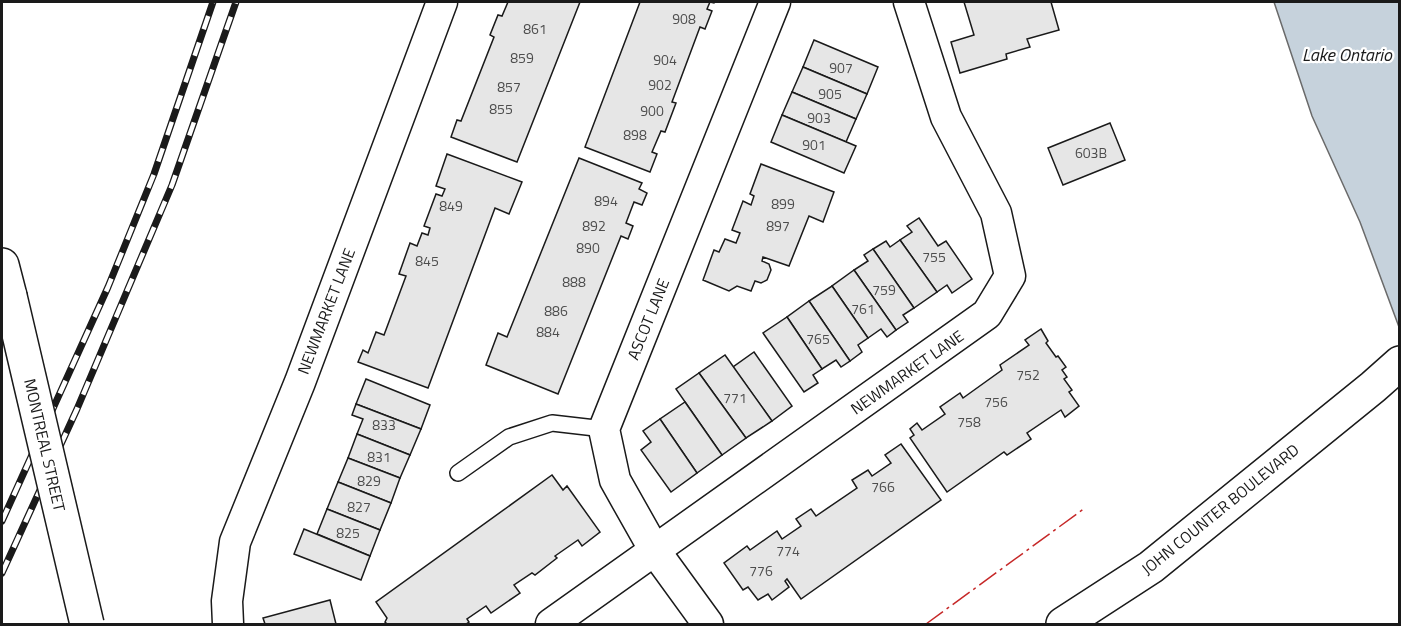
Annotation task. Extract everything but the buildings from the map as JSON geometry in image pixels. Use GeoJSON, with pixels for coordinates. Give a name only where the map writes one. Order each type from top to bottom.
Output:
{"type":"FeatureCollection","features":[{"type":"Feature","properties":{"kind":"main road","name":"MONTREAL STREET"},"geometry":{"type":"LineString","coordinates":[[6,281],[87,624]]}},
{"type":"Feature","properties":{"kind":"main road","name":"JOHN COUNTER BOULEVARD"},"geometry":{"type":"LineString","coordinates":[[1063,624],[1151,567],[1400,363]]}},
{"type":"Feature","properties":{"kind":"street","name":"NEWMARKET LANE"},"geometry":{"type":"LineString","coordinates":[[228,624],[226,601],[236,542],[300,382],[442,2]]}},
{"type":"Feature","properties":{"kind":"street","name":"ASCOT LANE"},"geometry":{"type":"LineString","coordinates":[[604,429],[775,2]]}},
{"type":"Feature","properties":{"kind":"street","name":"NEWMARKET LANE"},"geometry":{"type":"LineString","coordinates":[[551,624],[987,314],[1010,276],[996,213],[946,117],[909,2]]}},
{"type":"Feature","properties":{"kind":"street"},"geometry":{"type":"LineString","coordinates":[[604,429],[615,480],[655,551],[708,624]]}},
{"type":"Feature","properties":{"kind":"lane"},"geometry":{"type":"LineString","coordinates":[[458,473],[509,437],[552,423],[604,429]]}},
{"type":"Feature","properties":{"kind":"water","name":"Lake Ontario"},"geometry":{"type":"Polygon","coordinates":[[[1274,2],[1399,2],[1399,327],[1360,222],[1312,116],[1274,2]]]}},
{"type":"Feature","properties":{"kind":"railway"},"geometry":{"type":"LineString","coordinates":[[2,521],[108,287],[154,174],[213,2]]}},
{"type":"Feature","properties":{"kind":"railway"},"geometry":{"type":"LineString","coordinates":[[2,573],[77,409],[172,185],[236,2]]}},
{"type":"Feature","properties":{"kind":"power"},"geometry":{"type":"LineString","coordinates":[[926,624],[1085,508]]}}]}
